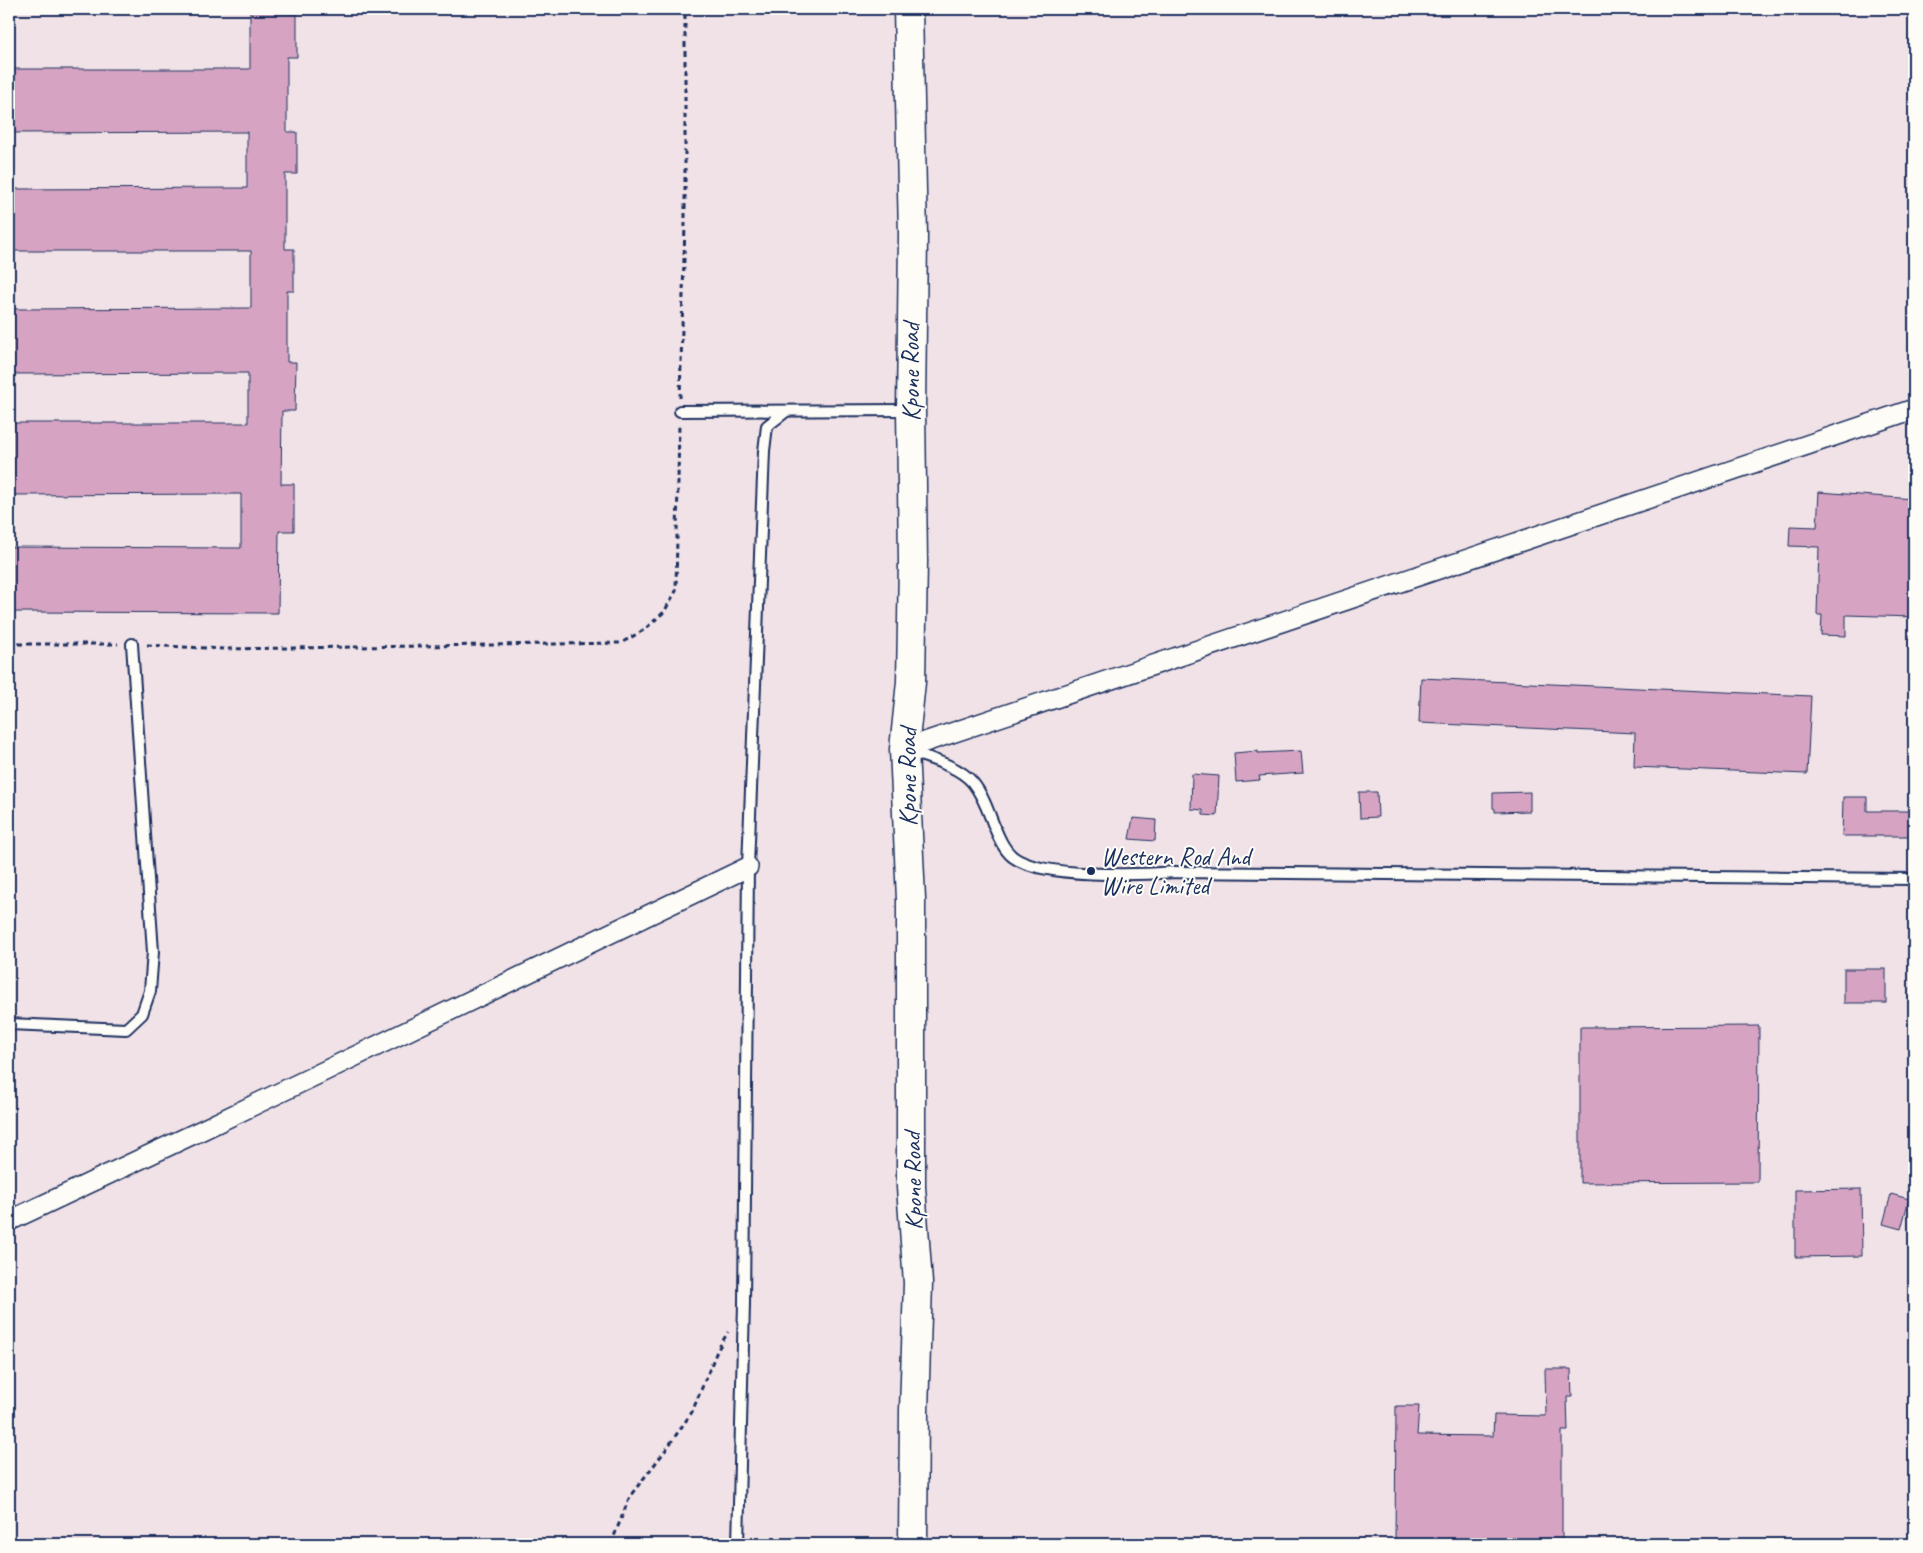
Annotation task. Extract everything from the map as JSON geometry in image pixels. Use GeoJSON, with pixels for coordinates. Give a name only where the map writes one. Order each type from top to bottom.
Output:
{"type":"FeatureCollection","features":[{"type":"Feature","properties":{"kind":"main road","name":"Kpone Road"},"geometry":{"type":"LineString","coordinates":[[908,9],[912,236],[910,410],[913,616],[911,682],[904,749],[911,899],[911,1188],[918,1283],[914,1411],[913,1544]]}},
{"type":"Feature","properties":{"kind":"street"},"geometry":{"type":"LineString","coordinates":[[904,749],[1914,409]]}},
{"type":"Feature","properties":{"kind":"street"},"geometry":{"type":"LineString","coordinates":[[9,1221],[748,868]]}},
{"type":"Feature","properties":{"kind":"lane"},"geometry":{"type":"LineString","coordinates":[[680,411],[910,410]]}},
{"type":"Feature","properties":{"kind":"lane"},"geometry":{"type":"LineString","coordinates":[[738,1544],[744,1304],[748,868],[764,451],[767,426],[785,412]]}},
{"type":"Feature","properties":{"kind":"lane"},"geometry":{"type":"LineString","coordinates":[[9,1024],[126,1029],[142,1014],[150,991],[153,952],[132,644]]}},
{"type":"Feature","properties":{"kind":"lane"},"geometry":{"type":"LineString","coordinates":[[904,749],[937,761],[972,781],[981,795],[1005,848],[1013,857],[1024,863],[1044,869],[1136,875],[1175,872],[1914,879]]}},
{"type":"Feature","properties":{"kind":"path"},"geometry":{"type":"LineString","coordinates":[[9,644],[132,644],[223,649],[621,643],[644,630],[664,612],[676,592],[685,224],[685,9]]}},
{"type":"Feature","properties":{"kind":"path"},"geometry":{"type":"LineString","coordinates":[[611,1544],[630,1496],[665,1452],[692,1412],[717,1351],[744,1304]]}},
{"type":"Feature","properties":{"kind":"shaded area"},"geometry":{"type":"Polygon","coordinates":[[[9,9],[1914,9],[1914,1544],[9,1544],[9,9]]]}},
{"type":"Feature","properties":{"kind":"building"},"geometry":{"type":"Polygon","coordinates":[[[250,9],[287,9],[287,13],[297,13],[297,57],[287,57],[287,132],[297,132],[297,174],[285,174],[285,249],[294,249],[294,291],[287,291],[287,362],[296,362],[295,411],[282,411],[281,484],[294,484],[294,531],[279,531],[278,613],[9,612],[9,547],[241,548],[241,494],[9,495],[9,423],[248,423],[248,373],[9,374],[9,309],[251,308],[251,251],[9,251],[9,189],[247,188],[247,132],[9,133],[9,69],[250,69],[250,9]]]}},
{"type":"Feature","properties":{"kind":"building"},"geometry":{"type":"Polygon","coordinates":[[[1819,492],[1914,499],[1914,617],[1846,615],[1846,636],[1821,635],[1822,615],[1817,615],[1819,547],[1789,546],[1790,526],[1817,527],[1819,492]]]}},
{"type":"Feature","properties":{"kind":"building"},"geometry":{"type":"Polygon","coordinates":[[[1421,678],[1811,696],[1807,774],[1634,767],[1635,733],[1419,723],[1421,678]]]}},
{"type":"Feature","properties":{"kind":"building"},"geometry":{"type":"Polygon","coordinates":[[[1258,751],[1258,753],[1301,751],[1303,773],[1259,776],[1260,780],[1236,782],[1234,753],[1258,751]]]}},
{"type":"Feature","properties":{"kind":"building"},"geometry":{"type":"Polygon","coordinates":[[[1192,774],[1219,776],[1217,816],[1203,815],[1203,810],[1191,809],[1192,774]]]}},
{"type":"Feature","properties":{"kind":"building"},"geometry":{"type":"Polygon","coordinates":[[[1359,792],[1377,792],[1378,817],[1360,818],[1359,792]]]}},
{"type":"Feature","properties":{"kind":"building"},"geometry":{"type":"Polygon","coordinates":[[[1530,792],[1530,811],[1495,812],[1493,808],[1493,793],[1530,792]]]}},
{"type":"Feature","properties":{"kind":"building"},"geometry":{"type":"Polygon","coordinates":[[[1843,797],[1867,797],[1867,811],[1912,811],[1912,836],[1842,836],[1843,797]]]}},
{"type":"Feature","properties":{"kind":"building"},"geometry":{"type":"Polygon","coordinates":[[[1133,818],[1156,820],[1155,841],[1129,839],[1133,818]]]}},
{"type":"Feature","properties":{"kind":"building"},"geometry":{"type":"Polygon","coordinates":[[[1844,969],[1886,969],[1886,1003],[1844,1003],[1844,969]]]}},
{"type":"Feature","properties":{"kind":"building"},"geometry":{"type":"Polygon","coordinates":[[[1759,1026],[1758,1182],[1580,1183],[1580,1027],[1759,1026]]]}},
{"type":"Feature","properties":{"kind":"building"},"geometry":{"type":"Polygon","coordinates":[[[1861,1189],[1862,1256],[1795,1257],[1795,1190],[1861,1189]]]}},
{"type":"Feature","properties":{"kind":"building"},"geometry":{"type":"Polygon","coordinates":[[[1891,1194],[1909,1199],[1901,1229],[1883,1224],[1891,1194]]]}},
{"type":"Feature","properties":{"kind":"building"},"geometry":{"type":"Polygon","coordinates":[[[1545,1369],[1571,1369],[1572,1397],[1567,1397],[1568,1431],[1562,1431],[1562,1544],[1395,1544],[1396,1406],[1419,1406],[1417,1435],[1493,1436],[1494,1415],[1546,1416],[1545,1369]]]}},
{"type":"Feature","properties":{"kind":"place","name":"Western Rod And Wire Limited"},"geometry":{"type":"Point","coordinates":[1091,871]}}]}
